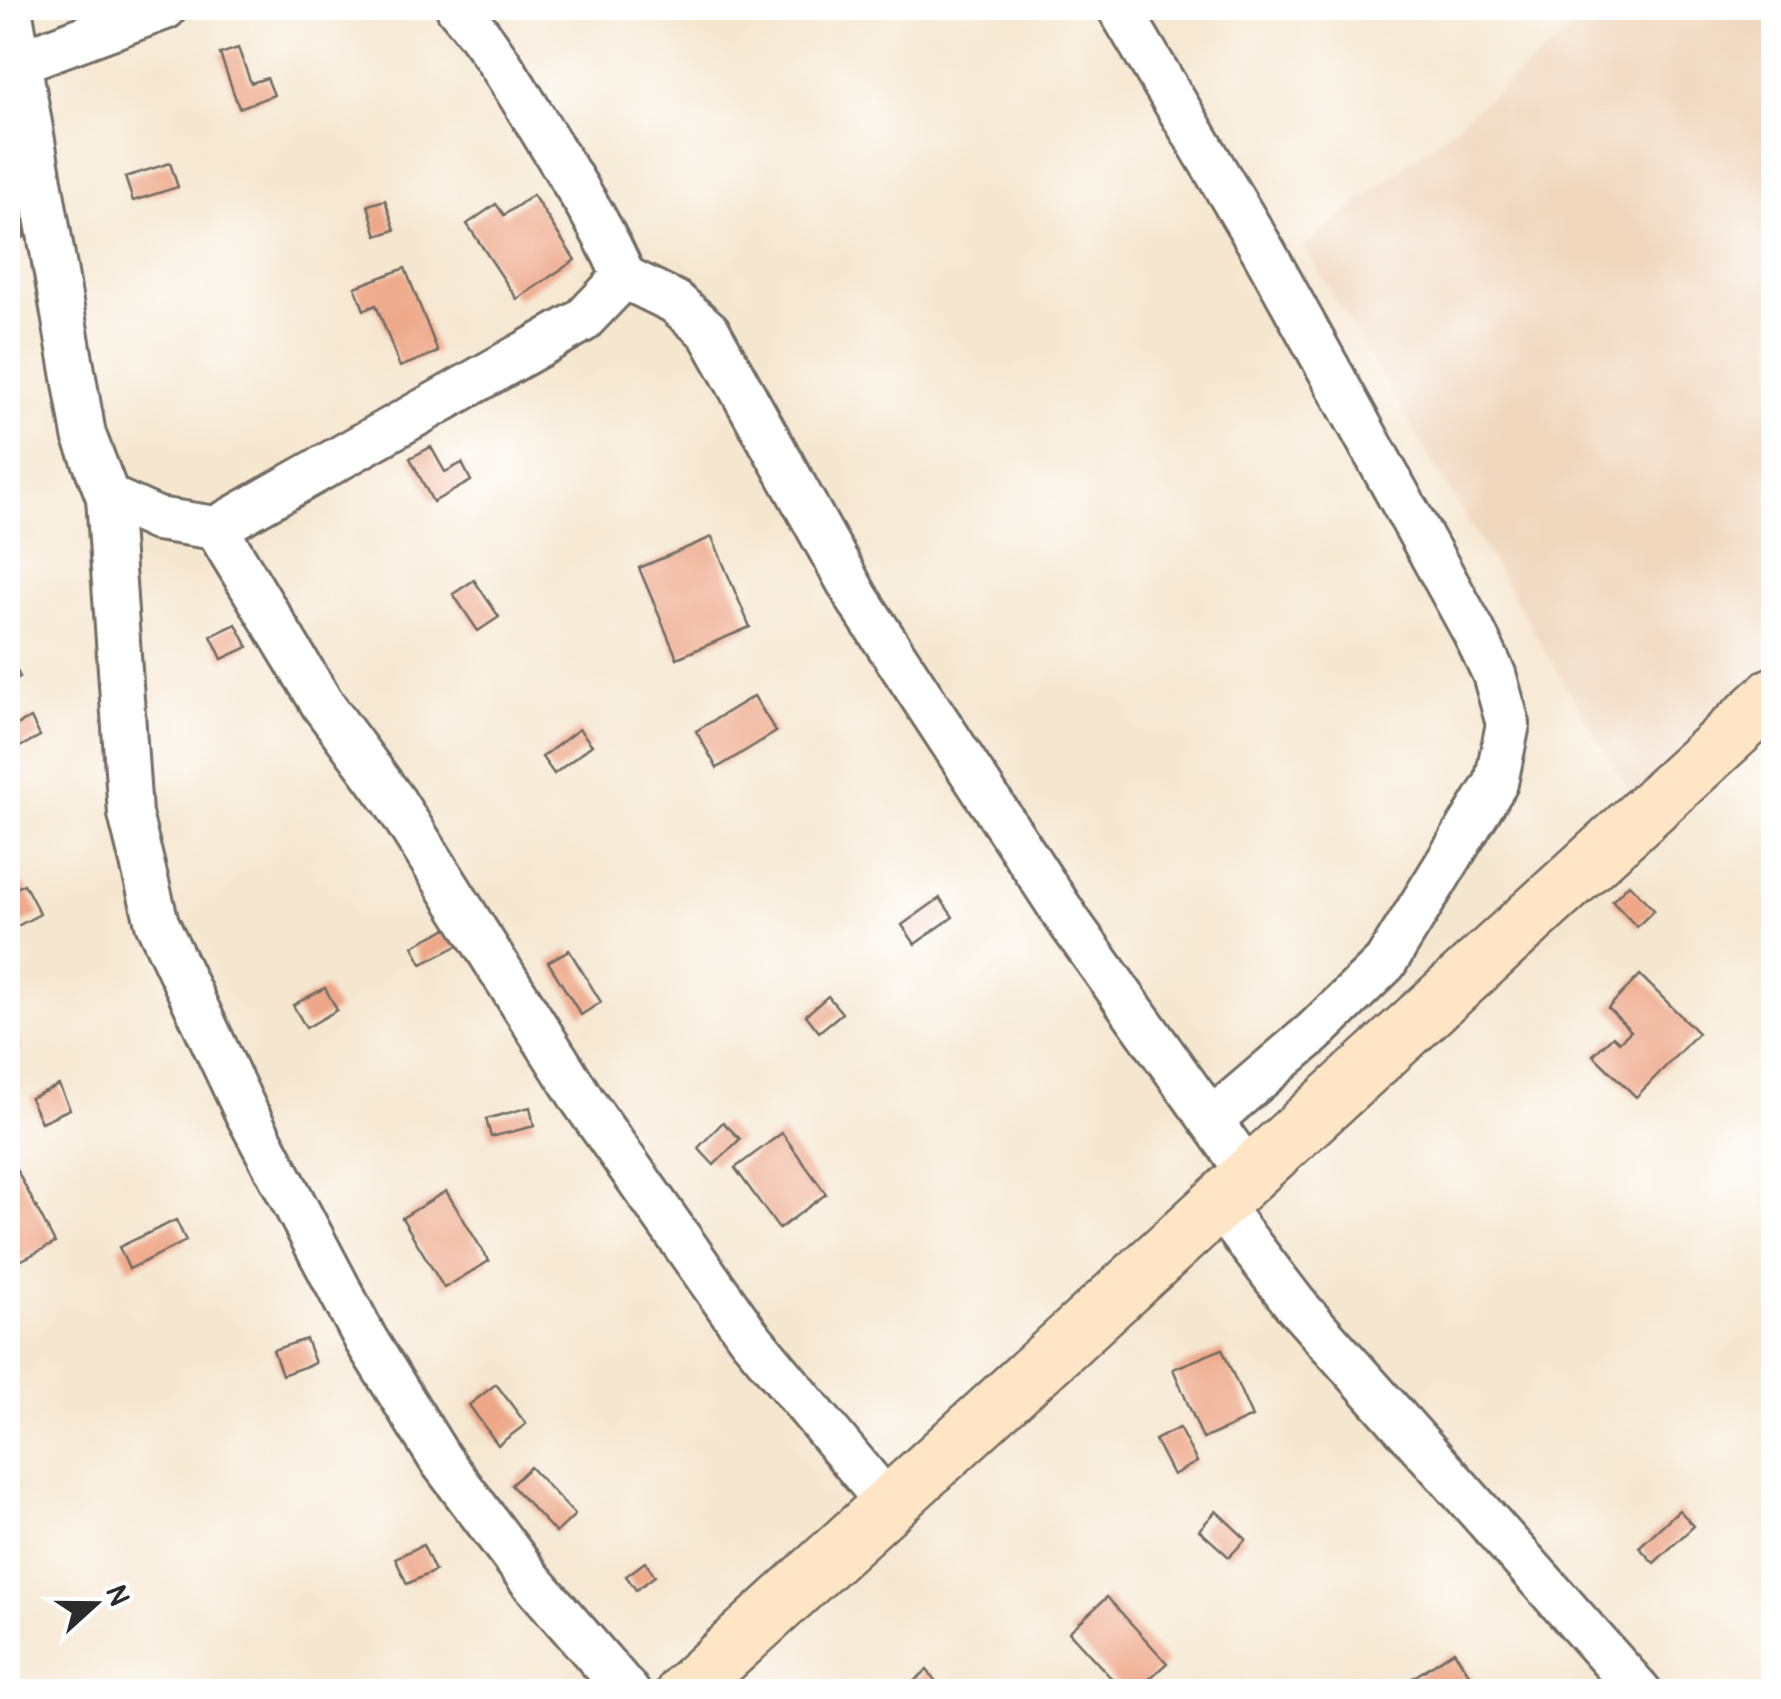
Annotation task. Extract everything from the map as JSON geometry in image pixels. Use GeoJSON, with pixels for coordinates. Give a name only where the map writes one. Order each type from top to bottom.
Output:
{"type":"FeatureCollection","features":[{"type":"Feature","properties":{"kind":"street"},"geometry":{"type":"LineString","coordinates":[[10,8],[84,435],[108,497],[130,814],[158,923],[246,1110],[366,1340],[440,1459],[530,1579],[628,1692]]}},
{"type":"Feature","properties":{"kind":"street"},"geometry":{"type":"LineString","coordinates":[[21,61],[165,8]]}},
{"type":"Feature","properties":{"kind":"street"},"geometry":{"type":"LineString","coordinates":[[458,8],[484,38],[576,186],[610,242],[624,278],[675,302],[709,332],[857,598],[1070,923],[1211,1120],[1234,1189],[1294,1304],[1640,1692]]}},
{"type":"Feature","properties":{"kind":"street"},"geometry":{"type":"LineString","coordinates":[[1119,8],[1264,252],[1474,632],[1494,674],[1508,724],[1496,783],[1385,963],[1314,1032],[1211,1120]]}},
{"type":"Feature","properties":{"kind":"street"},"geometry":{"type":"LineString","coordinates":[[108,497],[158,519],[216,528],[582,321],[624,278]]}},
{"type":"Feature","properties":{"kind":"street"},"geometry":{"type":"LineString","coordinates":[[216,528],[323,705],[394,801],[583,1101],[748,1335],[889,1506]]}},
{"type":"Feature","properties":{"kind":"street"},"geometry":{"type":"LineString","coordinates":[[684,1692],[1774,695]]}},
{"type":"Feature","properties":{"kind":"shaded area"},"geometry":{"type":"Polygon","coordinates":[[[1601,8],[1773,8],[1773,724],[1653,831],[1304,247],[1601,8]]]}},
{"type":"Feature","properties":{"kind":"building"},"geometry":{"type":"Polygon","coordinates":[[[238,48],[251,83],[267,78],[274,95],[239,108],[220,54],[238,48]]]}},
{"type":"Feature","properties":{"kind":"building"},"geometry":{"type":"Polygon","coordinates":[[[170,163],[178,187],[133,201],[125,177],[170,163]]]}},
{"type":"Feature","properties":{"kind":"building"},"geometry":{"type":"Polygon","coordinates":[[[8,185],[25,237],[8,242],[8,185]]]}},
{"type":"Feature","properties":{"kind":"building"},"geometry":{"type":"Polygon","coordinates":[[[533,195],[575,260],[517,299],[467,224],[496,204],[504,215],[533,195]]]}},
{"type":"Feature","properties":{"kind":"building"},"geometry":{"type":"Polygon","coordinates":[[[385,200],[395,230],[377,236],[368,205],[385,200]]]}},
{"type":"Feature","properties":{"kind":"building"},"geometry":{"type":"Polygon","coordinates":[[[405,268],[438,352],[400,367],[376,305],[364,310],[355,287],[405,268]]]}},
{"type":"Feature","properties":{"kind":"building"},"geometry":{"type":"Polygon","coordinates":[[[431,447],[445,472],[462,463],[471,481],[433,502],[410,458],[431,447]]]}},
{"type":"Feature","properties":{"kind":"building"},"geometry":{"type":"Polygon","coordinates":[[[712,537],[750,627],[677,658],[639,568],[712,537]]]}},
{"type":"Feature","properties":{"kind":"building"},"geometry":{"type":"Polygon","coordinates":[[[474,580],[499,617],[478,631],[453,594],[474,580]]]}},
{"type":"Feature","properties":{"kind":"building"},"geometry":{"type":"Polygon","coordinates":[[[236,624],[248,647],[222,659],[211,636],[236,624]]]}},
{"type":"Feature","properties":{"kind":"building"},"geometry":{"type":"Polygon","coordinates":[[[12,660],[20,677],[8,683],[8,662],[12,660]]]}},
{"type":"Feature","properties":{"kind":"building"},"geometry":{"type":"Polygon","coordinates":[[[754,696],[776,732],[717,768],[696,731],[754,696]]]}},
{"type":"Feature","properties":{"kind":"building"},"geometry":{"type":"Polygon","coordinates":[[[31,718],[40,736],[16,749],[8,729],[31,718]]]}},
{"type":"Feature","properties":{"kind":"building"},"geometry":{"type":"Polygon","coordinates":[[[579,729],[592,745],[554,774],[542,757],[579,729]]]}},
{"type":"Feature","properties":{"kind":"building"},"geometry":{"type":"Polygon","coordinates":[[[24,884],[40,914],[8,931],[8,893],[24,884]]]}},
{"type":"Feature","properties":{"kind":"building"},"geometry":{"type":"Polygon","coordinates":[[[1629,884],[1654,910],[1637,927],[1612,901],[1629,884]]]}},
{"type":"Feature","properties":{"kind":"building"},"geometry":{"type":"Polygon","coordinates":[[[940,898],[953,917],[915,944],[902,925],[940,898]]]}},
{"type":"Feature","properties":{"kind":"building"},"geometry":{"type":"Polygon","coordinates":[[[450,927],[459,945],[422,964],[413,946],[450,927]]]}},
{"type":"Feature","properties":{"kind":"building"},"geometry":{"type":"Polygon","coordinates":[[[569,950],[601,1002],[581,1015],[548,962],[569,950]]]}},
{"type":"Feature","properties":{"kind":"building"},"geometry":{"type":"Polygon","coordinates":[[[1640,975],[1698,1033],[1636,1097],[1593,1055],[1613,1036],[1619,1042],[1631,1031],[1608,1008],[1640,975]]]}},
{"type":"Feature","properties":{"kind":"building"},"geometry":{"type":"Polygon","coordinates":[[[325,988],[337,1010],[306,1028],[293,1005],[325,988]]]}},
{"type":"Feature","properties":{"kind":"building"},"geometry":{"type":"Polygon","coordinates":[[[828,996],[842,1013],[819,1032],[806,1015],[828,996]]]}},
{"type":"Feature","properties":{"kind":"building"},"geometry":{"type":"Polygon","coordinates":[[[8,1019],[21,1050],[8,1056],[8,1019]]]}},
{"type":"Feature","properties":{"kind":"building"},"geometry":{"type":"Polygon","coordinates":[[[59,1085],[70,1109],[41,1122],[30,1098],[59,1085]]]}},
{"type":"Feature","properties":{"kind":"building"},"geometry":{"type":"Polygon","coordinates":[[[530,1107],[534,1126],[491,1137],[486,1119],[530,1107]]]}},
{"type":"Feature","properties":{"kind":"building"},"geometry":{"type":"Polygon","coordinates":[[[723,1122],[740,1139],[714,1165],[698,1148],[723,1122]]]}},
{"type":"Feature","properties":{"kind":"building"},"geometry":{"type":"Polygon","coordinates":[[[782,1133],[826,1194],[779,1229],[735,1168],[782,1133]]]}},
{"type":"Feature","properties":{"kind":"building"},"geometry":{"type":"Polygon","coordinates":[[[14,1165],[55,1243],[8,1267],[8,1168],[14,1165]]]}},
{"type":"Feature","properties":{"kind":"building"},"geometry":{"type":"Polygon","coordinates":[[[446,1191],[489,1261],[444,1288],[402,1218],[446,1191]]]}},
{"type":"Feature","properties":{"kind":"building"},"geometry":{"type":"Polygon","coordinates":[[[176,1220],[186,1241],[129,1269],[119,1247],[176,1220]]]}},
{"type":"Feature","properties":{"kind":"building"},"geometry":{"type":"Polygon","coordinates":[[[306,1339],[315,1363],[282,1375],[273,1350],[306,1339]]]}},
{"type":"Feature","properties":{"kind":"building"},"geometry":{"type":"Polygon","coordinates":[[[1222,1349],[1252,1417],[1203,1439],[1173,1369],[1222,1349]]]}},
{"type":"Feature","properties":{"kind":"building"},"geometry":{"type":"Polygon","coordinates":[[[496,1384],[526,1424],[498,1445],[469,1405],[496,1384]]]}},
{"type":"Feature","properties":{"kind":"building"},"geometry":{"type":"Polygon","coordinates":[[[1179,1428],[1197,1462],[1173,1475],[1155,1440],[1179,1428]]]}},
{"type":"Feature","properties":{"kind":"building"},"geometry":{"type":"Polygon","coordinates":[[[530,1467],[575,1515],[556,1533],[511,1485],[530,1467]]]}},
{"type":"Feature","properties":{"kind":"building"},"geometry":{"type":"Polygon","coordinates":[[[1679,1510],[1694,1526],[1654,1563],[1639,1547],[1679,1510]]]}},
{"type":"Feature","properties":{"kind":"building"},"geometry":{"type":"Polygon","coordinates":[[[1216,1511],[1246,1539],[1229,1557],[1199,1530],[1216,1511]]]}},
{"type":"Feature","properties":{"kind":"building"},"geometry":{"type":"Polygon","coordinates":[[[423,1545],[435,1571],[407,1584],[395,1558],[423,1545]]]}},
{"type":"Feature","properties":{"kind":"building"},"geometry":{"type":"Polygon","coordinates":[[[645,1562],[655,1576],[636,1590],[626,1576],[645,1562]]]}},
{"type":"Feature","properties":{"kind":"building"},"geometry":{"type":"Polygon","coordinates":[[[1107,1597],[1167,1663],[1135,1692],[1124,1692],[1069,1632],[1107,1597]]]}},
{"type":"Feature","properties":{"kind":"building"},"geometry":{"type":"Polygon","coordinates":[[[1454,1651],[1473,1680],[1456,1692],[1406,1692],[1402,1685],[1454,1651]]]}},
{"type":"Feature","properties":{"kind":"building"},"geometry":{"type":"Polygon","coordinates":[[[927,1670],[944,1692],[910,1692],[907,1687],[927,1670]]]}}]}
